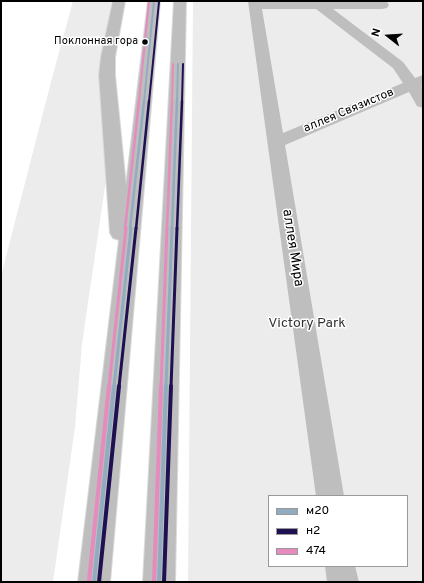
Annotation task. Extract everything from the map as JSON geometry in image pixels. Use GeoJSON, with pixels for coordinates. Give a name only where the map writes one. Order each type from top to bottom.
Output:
{"type":"FeatureCollection","features":[{"type":"Feature","properties":{"kind":"main road"},"geometry":{"type":"LineString","coordinates":[[118,1],[108,57],[107,75],[112,153],[125,282]]}},
{"type":"Feature","properties":{"kind":"main road"},"geometry":{"type":"LineString","coordinates":[[94,582],[154,1]]}},
{"type":"Feature","properties":{"kind":"main road"},"geometry":{"type":"LineString","coordinates":[[159,582],[180,1]]}},
{"type":"Feature","properties":{"kind":"main road"},"geometry":{"type":"LineString","coordinates":[[254,3],[382,5]]}},
{"type":"Feature","properties":{"kind":"main road","name":"аллея Мира"},"geometry":{"type":"LineString","coordinates":[[254,3],[330,495]]}},
{"type":"Feature","properties":{"kind":"main road"},"geometry":{"type":"LineString","coordinates":[[316,3],[418,82],[423,103]]}},
{"type":"Feature","properties":{"kind":"main road","name":"аллея Связистов"},"geometry":{"type":"LineString","coordinates":[[276,142],[418,82]]}},
{"type":"Feature","properties":{"kind":"main road"},"geometry":{"type":"LineString","coordinates":[[340,567],[343,582]]}},
{"type":"Feature","properties":{"kind":"green space"},"geometry":{"type":"Polygon","coordinates":[[[73,1],[112,1],[100,70],[107,173],[82,344],[75,427],[53,582],[1,582],[1,276],[73,1]]]}},
{"type":"Feature","properties":{"kind":"green space","name":"Victory Park"},"geometry":{"type":"Polygon","coordinates":[[[193,1],[423,1],[423,582],[188,582],[193,1]]]}},
{"type":"Feature","properties":{"kind":"transit line","name":"474"},"geometry":{"type":"LineString","coordinates":[[89,581],[149,1]]}},
{"type":"Feature","properties":{"kind":"transit line","name":"м20"},"geometry":{"type":"LineString","coordinates":[[94,582],[154,1]]}},
{"type":"Feature","properties":{"kind":"transit line","name":"н2"},"geometry":{"type":"LineString","coordinates":[[99,582],[159,2]]}},
{"type":"Feature","properties":{"kind":"transit line","name":"474"},"geometry":{"type":"LineString","coordinates":[[154,582],[173,64]]}},
{"type":"Feature","properties":{"kind":"transit line","name":"м20"},"geometry":{"type":"LineString","coordinates":[[159,582],[178,64]]}},
{"type":"Feature","properties":{"kind":"transit line","name":"н2"},"geometry":{"type":"LineString","coordinates":[[164,582],[183,64]]}},
{"type":"Feature","properties":{"kind":"place","name":"Поклонная гора"},"geometry":{"type":"Point","coordinates":[145,42]}}]}
